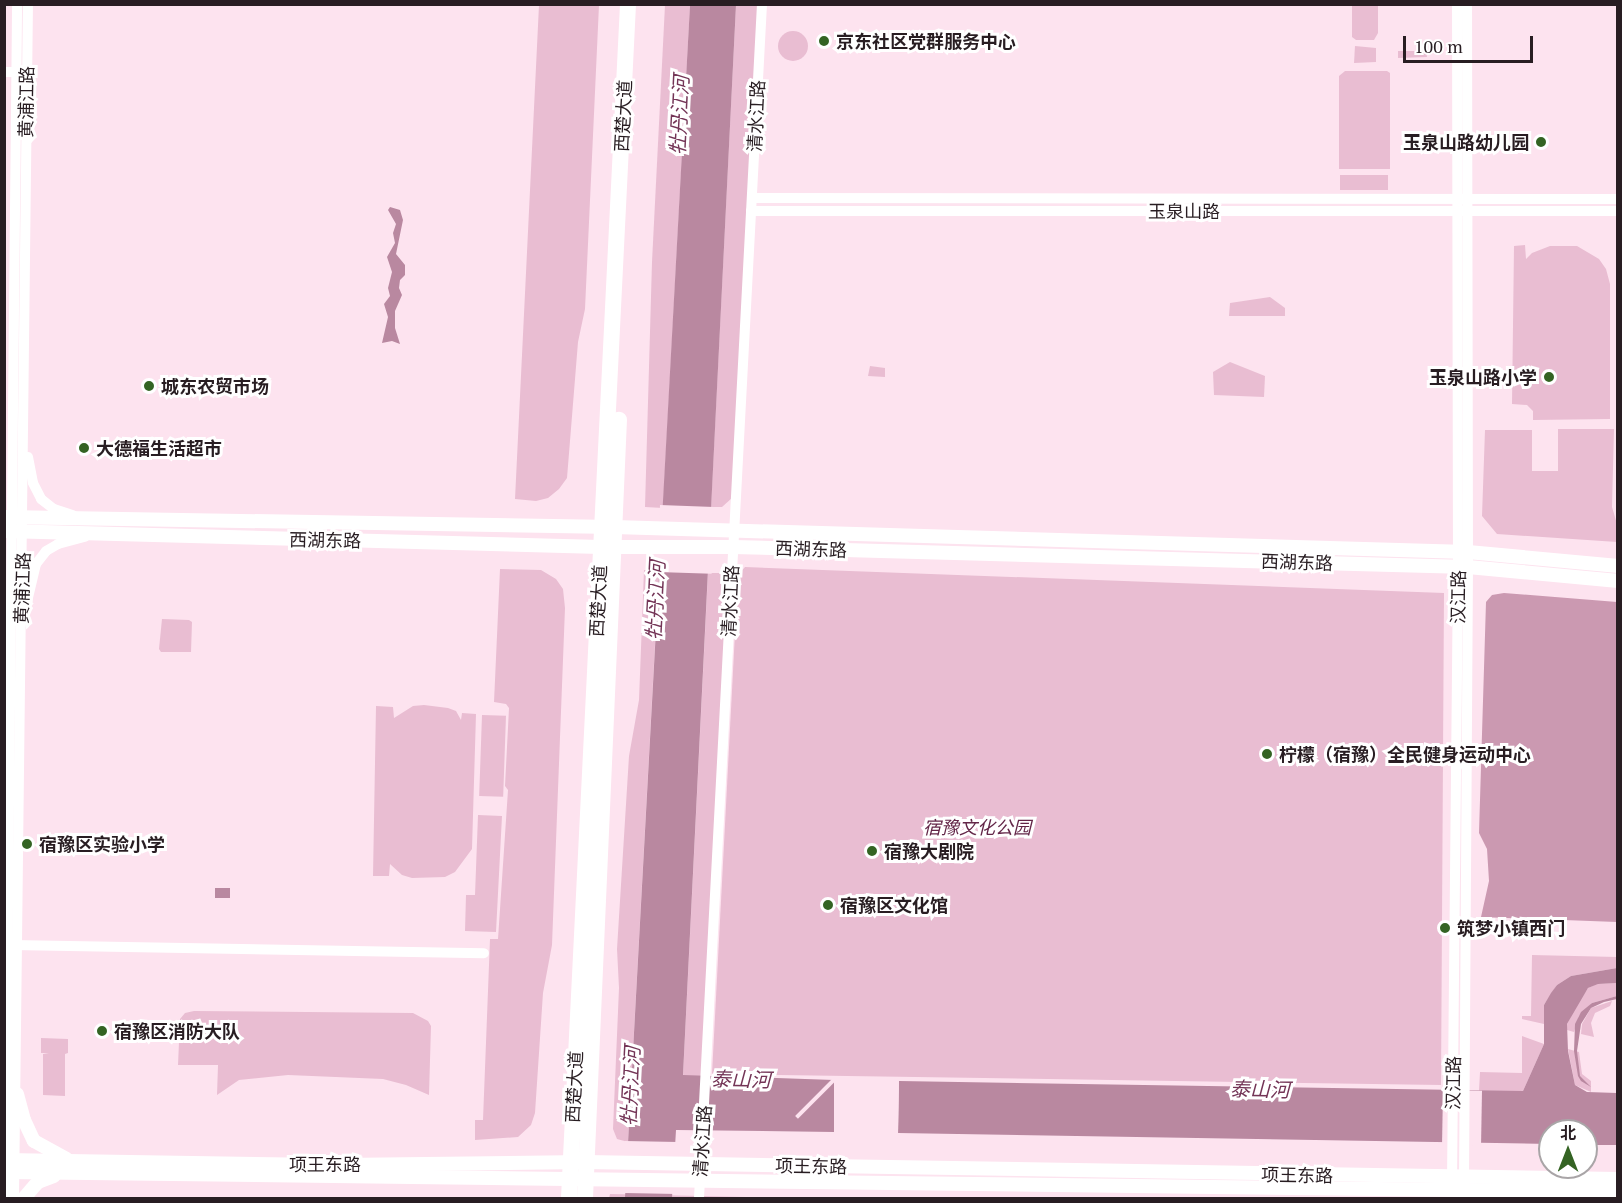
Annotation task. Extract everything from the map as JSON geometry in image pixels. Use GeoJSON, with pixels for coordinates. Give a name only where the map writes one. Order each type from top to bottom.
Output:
{"type":"FeatureCollection","features":[{"type":"Feature","properties":{"kind":"highway","name":"西楚大道"},"geometry":{"type":"LineString","coordinates":[[608,527],[628,4]]}},
{"type":"Feature","properties":{"kind":"highway","name":"西楚大道"},"geometry":{"type":"LineString","coordinates":[[585,1198],[578,1171],[606,547],[640,4]]}},
{"type":"Feature","properties":{"kind":"highway","name":"西楚大道"},"geometry":{"type":"LineString","coordinates":[[568,1198],[578,1171]]}},
{"type":"Feature","properties":{"kind":"main road","name":"西湖东路"},"geometry":{"type":"LineString","coordinates":[[13,517],[608,527],[1463,552],[1617,566]]}},
{"type":"Feature","properties":{"kind":"main road","name":"西湖东路"},"geometry":{"type":"LineString","coordinates":[[13,532],[606,547],[727,547],[1463,567],[1617,581]]}},
{"type":"Feature","properties":{"kind":"main road"},"geometry":{"type":"LineString","coordinates":[[4,1120],[12,1094]]}},
{"type":"Feature","properties":{"kind":"main road"},"geometry":{"type":"LineString","coordinates":[[12,1094],[34,1141],[70,1167],[38,1182],[24,1198]]}},
{"type":"Feature","properties":{"kind":"main road","name":"项王东路"},"geometry":{"type":"LineString","coordinates":[[578,1171],[608,1162],[1458,1184],[1617,1192]]}},
{"type":"Feature","properties":{"kind":"main road","name":"项王东路"},"geometry":{"type":"LineString","coordinates":[[8,1166],[341,1165],[578,1171],[606,1180],[682,1181],[1458,1184],[1617,1179]]}},
{"type":"Feature","properties":{"kind":"street","name":"黄浦江路"},"geometry":{"type":"LineString","coordinates":[[5,1198],[12,1094],[16,637],[13,517],[18,434],[17,4]]}},
{"type":"Feature","properties":{"kind":"street","name":"黄浦江路"},"geometry":{"type":"LineString","coordinates":[[16,72],[28,4]]}},
{"type":"Feature","properties":{"kind":"street","name":"清水江路"},"geometry":{"type":"LineString","coordinates":[[699,1198],[727,547],[752,198],[762,4]]}},
{"type":"Feature","properties":{"kind":"street","name":"汉江路"},"geometry":{"type":"LineString","coordinates":[[1457,4],[1462,199],[1465,1083],[1464,1150],[1458,1184]]}},
{"type":"Feature","properties":{"kind":"street","name":"汉江路"},"geometry":{"type":"LineString","coordinates":[[1462,199],[1467,4]]}},
{"type":"Feature","properties":{"kind":"street","name":"玉泉山路"},"geometry":{"type":"LineString","coordinates":[[752,198],[1617,199]]}},
{"type":"Feature","properties":{"kind":"street","name":"玉泉山路"},"geometry":{"type":"LineString","coordinates":[[751,211],[1617,211]]}},
{"type":"Feature","properties":{"kind":"street"},"geometry":{"type":"LineString","coordinates":[[4,476],[18,434]]}},
{"type":"Feature","properties":{"kind":"street"},"geometry":{"type":"LineString","coordinates":[[18,434],[33,483],[41,499],[54,509],[70,515],[118,519]]}},
{"type":"Feature","properties":{"kind":"street"},"geometry":{"type":"LineString","coordinates":[[16,637],[36,564],[46,551],[58,544],[82,537],[119,535]]}},
{"type":"Feature","properties":{"kind":"street","name":"汉江路"},"geometry":{"type":"LineString","coordinates":[[1458,1184],[1452,1149],[1463,567]]}},
{"type":"Feature","properties":{"kind":"street"},"geometry":{"type":"LineString","coordinates":[[4,568],[16,637]]}},
{"type":"Feature","properties":{"kind":"street"},"geometry":{"type":"LineString","coordinates":[[12,945],[484,953]]}},
{"type":"Feature","properties":{"kind":"street"},"geometry":{"type":"LineString","coordinates":[[8,1166],[14,1198]]}},
{"type":"Feature","properties":{"kind":"green space"},"geometry":{"type":"Polygon","coordinates":[[[539,5],[599,5],[585,309],[578,342],[567,478],[548,498],[536,501],[515,499],[539,5]]]}},
{"type":"Feature","properties":{"kind":"green space"},"geometry":{"type":"Polygon","coordinates":[[[665,5],[690,5],[663,508],[645,507],[652,262],[665,5]]]}},
{"type":"Feature","properties":{"kind":"green space"},"geometry":{"type":"Polygon","coordinates":[[[736,5],[760,5],[732,498],[722,507],[711,507],[736,5]]]}},
{"type":"Feature","properties":{"kind":"green space"},"geometry":{"type":"Polygon","coordinates":[[[1352,5],[1378,5],[1378,33],[1374,40],[1356,40],[1352,37],[1352,5]]]}},
{"type":"Feature","properties":{"kind":"green space"},"geometry":{"type":"Polygon","coordinates":[[[793,31],[799,32],[807,40],[807,52],[799,60],[793,61],[787,60],[779,52],[778,46],[779,40],[787,32],[793,31]]]}},
{"type":"Feature","properties":{"kind":"green space"},"geometry":{"type":"Polygon","coordinates":[[[1355,46],[1376,48],[1376,62],[1354,63],[1355,46]]]}},
{"type":"Feature","properties":{"kind":"green space"},"geometry":{"type":"Polygon","coordinates":[[[1398,51],[1426,51],[1427,57],[1398,58],[1398,51]]]}},
{"type":"Feature","properties":{"kind":"green space"},"geometry":{"type":"Polygon","coordinates":[[[1345,71],[1387,71],[1390,73],[1390,169],[1339,169],[1339,76],[1345,71]]]}},
{"type":"Feature","properties":{"kind":"green space"},"geometry":{"type":"Polygon","coordinates":[[[1340,175],[1388,175],[1388,190],[1340,190],[1340,175]]]}},
{"type":"Feature","properties":{"kind":"green space"},"geometry":{"type":"Polygon","coordinates":[[[1525,245],[1526,259],[1532,253],[1550,246],[1577,246],[1599,259],[1606,269],[1610,284],[1610,419],[1533,420],[1533,411],[1527,405],[1512,404],[1514,246],[1525,245]]]}},
{"type":"Feature","properties":{"kind":"green space"},"geometry":{"type":"Polygon","coordinates":[[[1270,297],[1285,308],[1285,316],[1229,316],[1230,303],[1270,297]]]}},
{"type":"Feature","properties":{"kind":"green space"},"geometry":{"type":"Polygon","coordinates":[[[1230,362],[1265,376],[1264,397],[1214,395],[1213,372],[1230,362]]]}},
{"type":"Feature","properties":{"kind":"green space"},"geometry":{"type":"Polygon","coordinates":[[[870,366],[885,368],[885,377],[868,376],[870,366]]]}},
{"type":"Feature","properties":{"kind":"green space"},"geometry":{"type":"Polygon","coordinates":[[[1558,429],[1614,429],[1612,507],[1617,524],[1617,542],[1497,534],[1482,516],[1485,430],[1532,430],[1532,471],[1558,471],[1558,429]]]}},
{"type":"Feature","properties":{"kind":"green space","name":"宿豫文化公园"},"geometry":{"type":"Polygon","coordinates":[[[745,567],[1444,593],[1441,1085],[712,1074],[738,575],[745,567]]]}},
{"type":"Feature","properties":{"kind":"green space"},"geometry":{"type":"Polygon","coordinates":[[[500,569],[541,570],[556,579],[563,589],[565,608],[552,945],[543,993],[535,1113],[531,1125],[518,1137],[475,1140],[475,1120],[483,1120],[490,939],[498,939],[508,790],[505,786],[509,708],[506,704],[494,702],[500,569]]]}},
{"type":"Feature","properties":{"kind":"green space"},"geometry":{"type":"Polygon","coordinates":[[[644,570],[659,571],[628,1142],[617,1139],[613,1129],[619,988],[617,949],[629,756],[639,700],[644,570]]]}},
{"type":"Feature","properties":{"kind":"green space"},"geometry":{"type":"Polygon","coordinates":[[[708,573],[719,573],[729,583],[702,1076],[683,1076],[708,573]]]}},
{"type":"Feature","properties":{"kind":"green space"},"geometry":{"type":"Polygon","coordinates":[[[162,619],[192,622],[191,652],[161,652],[159,649],[162,619]]]}},
{"type":"Feature","properties":{"kind":"green space"},"geometry":{"type":"Polygon","coordinates":[[[424,705],[456,711],[461,720],[462,713],[476,714],[472,849],[455,872],[445,877],[412,878],[402,875],[390,864],[389,876],[373,876],[376,706],[393,707],[394,718],[413,706],[424,705]]]}},
{"type":"Feature","properties":{"kind":"green space"},"geometry":{"type":"Polygon","coordinates":[[[482,715],[506,716],[503,797],[479,796],[482,715]]]}},
{"type":"Feature","properties":{"kind":"green space"},"geometry":{"type":"Polygon","coordinates":[[[478,815],[502,816],[496,932],[465,931],[466,895],[475,895],[478,815]]]}},
{"type":"Feature","properties":{"kind":"green space"},"geometry":{"type":"Polygon","coordinates":[[[1532,955],[1617,957],[1617,968],[1571,976],[1557,985],[1544,1005],[1544,1024],[1522,1019],[1522,1016],[1531,1016],[1532,955]]]}},
{"type":"Feature","properties":{"kind":"green space"},"geometry":{"type":"Polygon","coordinates":[[[1617,983],[1617,996],[1592,1003],[1579,1016],[1574,1032],[1567,1030],[1567,1024],[1577,1004],[1588,988],[1597,984],[1617,983]]]}},
{"type":"Feature","properties":{"kind":"green space"},"geometry":{"type":"Polygon","coordinates":[[[1612,1001],[1610,1006],[1595,1013],[1591,1023],[1594,1037],[1581,1034],[1582,1024],[1591,1008],[1612,1001]]]}},
{"type":"Feature","properties":{"kind":"green space"},"geometry":{"type":"Polygon","coordinates":[[[194,1011],[413,1013],[428,1021],[431,1026],[429,1095],[406,1085],[383,1079],[288,1075],[239,1080],[217,1095],[218,1065],[178,1065],[180,1019],[185,1013],[194,1011]]]}},
{"type":"Feature","properties":{"kind":"green space"},"geometry":{"type":"Polygon","coordinates":[[[1522,1036],[1544,1044],[1523,1091],[1479,1091],[1480,1072],[1522,1073],[1522,1036]]]}},
{"type":"Feature","properties":{"kind":"green space"},"geometry":{"type":"Polygon","coordinates":[[[41,1038],[68,1039],[68,1053],[65,1054],[65,1096],[43,1095],[43,1054],[49,1053],[41,1053],[41,1038]]]}},
{"type":"Feature","properties":{"kind":"green space"},"geometry":{"type":"Polygon","coordinates":[[[1568,1049],[1579,1052],[1582,1074],[1591,1081],[1591,1092],[1575,1085],[1568,1049]]]}},
{"type":"Feature","properties":{"kind":"green space"},"geometry":{"type":"Polygon","coordinates":[[[610,1194],[746,1197],[609,1198],[610,1194]]]}},
{"type":"Feature","properties":{"kind":"shaded area"},"geometry":{"type":"Polygon","coordinates":[[[1504,593],[1617,602],[1617,922],[1481,917],[1489,881],[1487,849],[1479,833],[1486,602],[1492,595],[1504,593]]]}},
{"type":"Feature","properties":{"kind":"water","name":"泰山河"},"geometry":{"type":"Polygon","coordinates":[[[690,5],[736,5],[683,1075],[834,1080],[834,1132],[676,1130],[672,1198],[625,1198],[690,5]]]}},
{"type":"Feature","properties":{"kind":"water"},"geometry":{"type":"Polygon","coordinates":[[[390,207],[400,210],[403,220],[396,254],[405,265],[405,275],[400,280],[399,288],[402,295],[395,311],[395,328],[400,344],[392,341],[382,343],[388,317],[384,304],[390,296],[388,288],[392,272],[387,257],[395,243],[393,233],[396,224],[388,210],[390,207]]]}},
{"type":"Feature","properties":{"kind":"water"},"geometry":{"type":"Polygon","coordinates":[[[215,888],[230,888],[230,898],[215,898],[215,888]]]}},
{"type":"Feature","properties":{"kind":"water","name":"泰山河"},"geometry":{"type":"Polygon","coordinates":[[[1617,968],[1617,983],[1598,984],[1588,988],[1567,1024],[1568,1051],[1575,1085],[1587,1092],[1617,1093],[1617,1145],[1598,1145],[1598,1119],[1538,1119],[1538,1144],[898,1133],[899,1081],[1523,1091],[1544,1044],[1544,1005],[1557,985],[1571,976],[1617,968]]]}},
{"type":"Feature","properties":{"kind":"water"},"geometry":{"type":"Polygon","coordinates":[[[1617,996],[1617,999],[1591,1008],[1581,1024],[1577,1051],[1580,1076],[1591,1087],[1581,1081],[1578,1076],[1574,1051],[1575,1024],[1581,1012],[1592,1003],[1617,996]]]}},
{"type":"Feature","properties":{"kind":"pier"},"geometry":{"type":"Polygon","coordinates":[[[660,505],[714,507],[712,574],[658,572],[660,505]]]}},
{"type":"Feature","properties":{"kind":"pier"},"geometry":{"type":"Polygon","coordinates":[[[834,1077],[837,1080],[798,1119],[795,1116],[834,1077]]]}},
{"type":"Feature","properties":{"kind":"pier"},"geometry":{"type":"Polygon","coordinates":[[[895,1078],[899,1078],[898,1133],[894,1133],[895,1078]]]}},
{"type":"Feature","properties":{"kind":"pier"},"geometry":{"type":"Polygon","coordinates":[[[1443,1090],[1482,1091],[1481,1146],[1442,1145],[1443,1090]]]}},
{"type":"Feature","properties":{"kind":"pier"},"geometry":{"type":"Polygon","coordinates":[[[625,1141],[678,1142],[677,1194],[624,1193],[625,1141]]]}},
{"type":"Feature","properties":{"kind":"place","name":"京东社区党群服务中心"},"geometry":{"type":"Point","coordinates":[824,41]}},
{"type":"Feature","properties":{"kind":"place","name":"玉泉山路幼儿园"},"geometry":{"type":"Point","coordinates":[1541,142]}},
{"type":"Feature","properties":{"kind":"place","name":"玉泉山路小学"},"geometry":{"type":"Point","coordinates":[1549,377]}},
{"type":"Feature","properties":{"kind":"place","name":"城东农贸市场"},"geometry":{"type":"Point","coordinates":[149,386]}},
{"type":"Feature","properties":{"kind":"place","name":"大德福生活超市"},"geometry":{"type":"Point","coordinates":[84,448]}},
{"type":"Feature","properties":{"kind":"place","name":"柠檬（宿豫）全民健身运动中心"},"geometry":{"type":"Point","coordinates":[1267,754]}},
{"type":"Feature","properties":{"kind":"place","name":"宿豫区实验小学"},"geometry":{"type":"Point","coordinates":[27,844]}},
{"type":"Feature","properties":{"kind":"place","name":"宿豫大剧院"},"geometry":{"type":"Point","coordinates":[872,851]}},
{"type":"Feature","properties":{"kind":"place","name":"宿豫区文化馆"},"geometry":{"type":"Point","coordinates":[828,905]}},
{"type":"Feature","properties":{"kind":"place","name":"筑梦小镇西门"},"geometry":{"type":"Point","coordinates":[1445,928]}},
{"type":"Feature","properties":{"kind":"place","name":"宿豫区消防大队"},"geometry":{"type":"Point","coordinates":[102,1031]}},
{"type":"Feature","properties":{"kind":"water label","name":"牡丹江河"},"geometry":{"type":"Point","coordinates":[679,115]}},
{"type":"Feature","properties":{"kind":"water label","name":"牡丹江河"},"geometry":{"type":"Point","coordinates":[655,600]}},
{"type":"Feature","properties":{"kind":"water label","name":"牡丹江河"},"geometry":{"type":"Point","coordinates":[630,1086]}}]}
